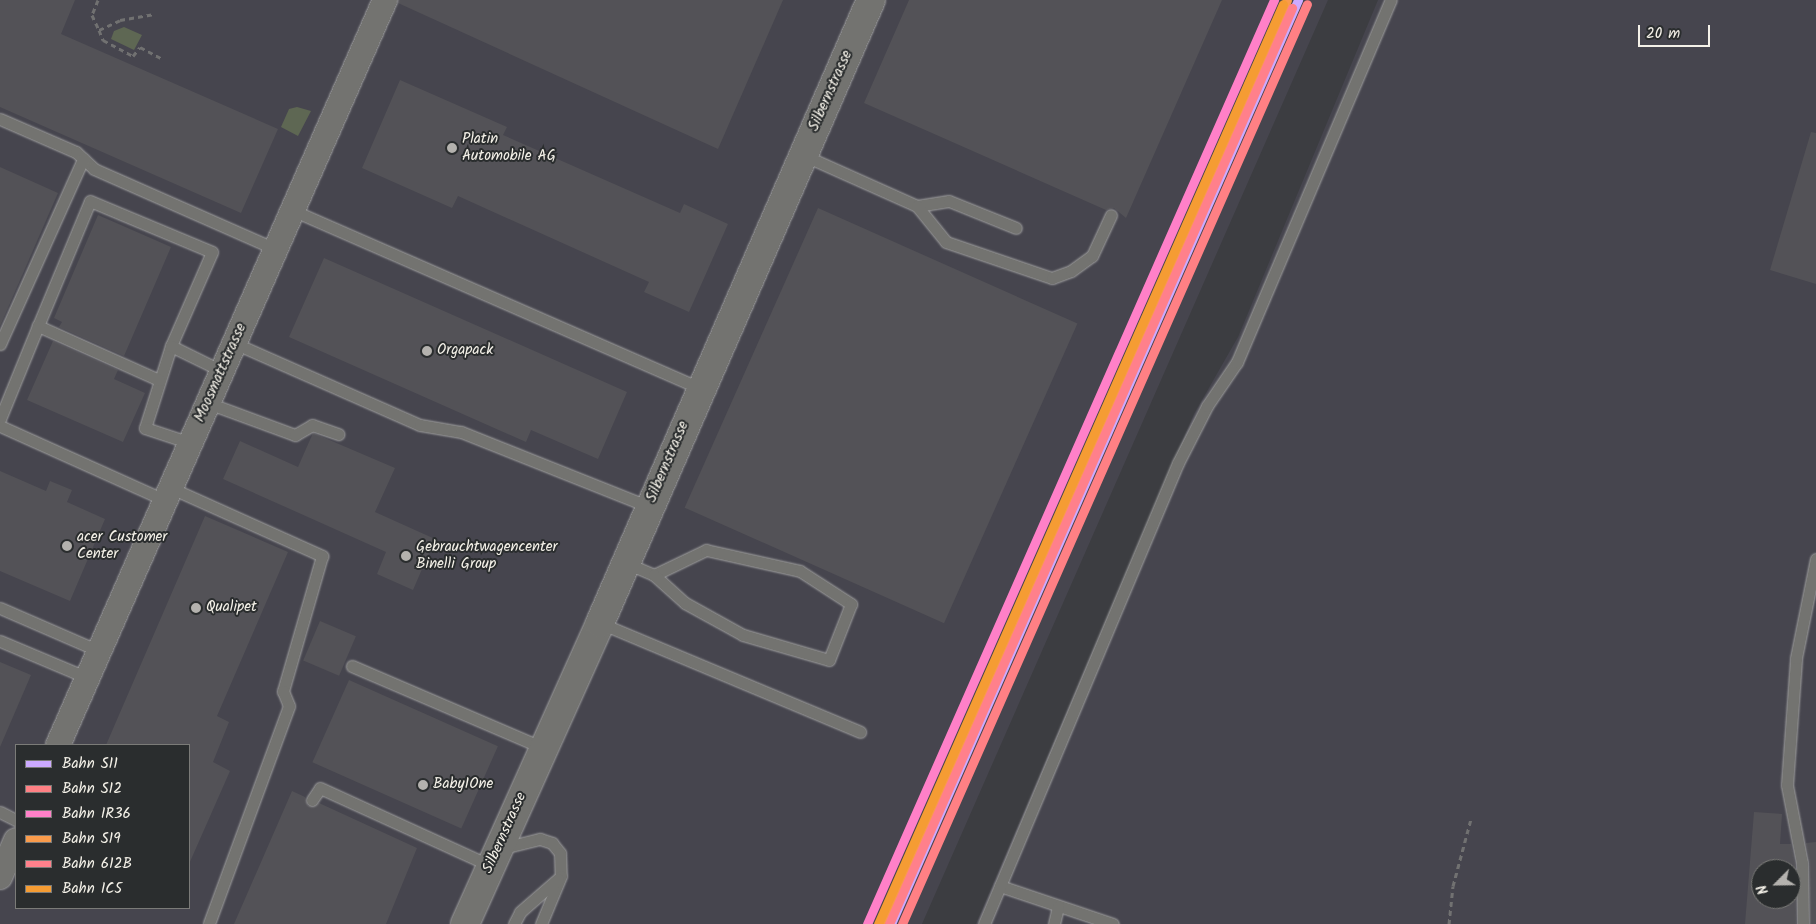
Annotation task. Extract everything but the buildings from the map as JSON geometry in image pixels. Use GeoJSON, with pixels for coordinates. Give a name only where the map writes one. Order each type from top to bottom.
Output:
{"type":"FeatureCollection","features":[{"type":"Feature","properties":{"kind":"street","name":"Moosmattstrasse"},"geometry":{"type":"LineString","coordinates":[[58,744],[385,0]]}},
{"type":"Feature","properties":{"kind":"street","name":"Silbernstrasse"},"geometry":{"type":"LineString","coordinates":[[465,924],[600,623],[700,388],[871,0]]}},
{"type":"Feature","properties":{"kind":"street"},"geometry":{"type":"LineString","coordinates":[[0,877],[15,842]]}},
{"type":"Feature","properties":{"kind":"lane"},"geometry":{"type":"LineString","coordinates":[[984,924],[1178,463],[1207,406],[1238,362],[1391,0]]}},
{"type":"Feature","properties":{"kind":"lane"},"geometry":{"type":"LineString","coordinates":[[0,119],[76,152],[94,169],[275,249]]}},
{"type":"Feature","properties":{"kind":"lane"},"geometry":{"type":"LineString","coordinates":[[803,155],[917,206],[946,242],[1052,278],[1071,271],[1092,256],[1111,215]]}},
{"type":"Feature","properties":{"kind":"lane"},"geometry":{"type":"LineString","coordinates":[[0,344],[4,324],[84,159]]}},
{"type":"Feature","properties":{"kind":"lane"},"geometry":{"type":"LineString","coordinates":[[0,419],[90,201],[212,252],[171,346],[145,428],[190,443]]}},
{"type":"Feature","properties":{"kind":"lane"},"geometry":{"type":"LineString","coordinates":[[917,206],[949,201],[1016,228]]}},
{"type":"Feature","properties":{"kind":"lane"},"geometry":{"type":"LineString","coordinates":[[292,210],[700,388]]}},
{"type":"Feature","properties":{"kind":"lane"},"geometry":{"type":"LineString","coordinates":[[38,326],[159,380]]}},
{"type":"Feature","properties":{"kind":"lane"},"geometry":{"type":"LineString","coordinates":[[234,343],[420,426],[461,432],[650,507]]}},
{"type":"Feature","properties":{"kind":"lane"},"geometry":{"type":"LineString","coordinates":[[171,346],[222,371]]}},
{"type":"Feature","properties":{"kind":"lane"},"geometry":{"type":"LineString","coordinates":[[208,403],[295,434],[312,426],[338,434]]}},
{"type":"Feature","properties":{"kind":"lane"},"geometry":{"type":"LineString","coordinates":[[0,426],[322,556],[283,691],[289,706],[209,924]]}},
{"type":"Feature","properties":{"kind":"lane"},"geometry":{"type":"LineString","coordinates":[[626,563],[654,574],[685,603],[742,634],[828,660],[851,604],[800,571],[706,550],[654,574]]}},
{"type":"Feature","properties":{"kind":"lane"},"geometry":{"type":"LineString","coordinates":[[1803,924],[1801,858],[1788,785],[1796,658],[1816,559]]}},
{"type":"Feature","properties":{"kind":"lane"},"geometry":{"type":"LineString","coordinates":[[0,608],[99,651]]}},
{"type":"Feature","properties":{"kind":"lane"},"geometry":{"type":"LineString","coordinates":[[600,623],[860,732]]}},
{"type":"Feature","properties":{"kind":"lane"},"geometry":{"type":"LineString","coordinates":[[0,641],[88,678]]}},
{"type":"Feature","properties":{"kind":"lane"},"geometry":{"type":"LineString","coordinates":[[352,666],[543,748]]}},
{"type":"Feature","properties":{"kind":"lane"},"geometry":{"type":"LineString","coordinates":[[312,800],[320,788],[494,858],[534,838],[546,840],[560,853],[561,876],[541,924]]}},
{"type":"Feature","properties":{"kind":"lane"},"geometry":{"type":"LineString","coordinates":[[0,812],[15,820]]}},
{"type":"Feature","properties":{"kind":"lane"},"geometry":{"type":"LineString","coordinates":[[514,924],[520,912],[561,876]]}},
{"type":"Feature","properties":{"kind":"lane"},"geometry":{"type":"LineString","coordinates":[[1000,886],[1113,924]]}},
{"type":"Feature","properties":{"kind":"lane"},"geometry":{"type":"LineString","coordinates":[[1054,924],[1058,906]]}},
{"type":"Feature","properties":{"kind":"path"},"geometry":{"type":"LineString","coordinates":[[98,0],[92,15],[103,40],[133,56],[140,47],[160,58]]}},
{"type":"Feature","properties":{"kind":"path"},"geometry":{"type":"LineString","coordinates":[[99,30],[120,20],[154,14]]}},
{"type":"Feature","properties":{"kind":"path"},"geometry":{"type":"LineString","coordinates":[[1449,924],[1454,886],[1471,819]]}},
{"type":"Feature","properties":{"kind":"shaded area"},"geometry":{"type":"Polygon","coordinates":[[[0,0],[1328,0],[922,924],[0,924],[0,0]]]}},
{"type":"Feature","properties":{"kind":"shaded area"},"geometry":{"type":"Polygon","coordinates":[[[1378,0],[1816,0],[1816,924],[976,924],[1194,414],[1238,337],[1378,0]]]}},
{"type":"Feature","properties":{"kind":"green space"},"geometry":{"type":"Polygon","coordinates":[[[124,27],[142,35],[134,50],[111,39],[114,31],[124,27]]]}},
{"type":"Feature","properties":{"kind":"green space"},"geometry":{"type":"Polygon","coordinates":[[[297,107],[311,111],[298,136],[281,127],[289,109],[297,107]]]}},
{"type":"Feature","properties":{"kind":"rail line","name":"IR36"},"geometry":{"type":"LineString","coordinates":[[867,924],[1274,0]]}},
{"type":"Feature","properties":{"kind":"rail line","name":"S19"},"geometry":{"type":"LineString","coordinates":[[882,920],[1287,0]]}},
{"type":"Feature","properties":{"kind":"rail line","name":"S11"},"geometry":{"type":"LineString","coordinates":[[891,924],[1298,0]]}},
{"type":"Feature","properties":{"kind":"rail line","name":"IC5"},"geometry":{"type":"LineString","coordinates":[[878,924],[1283,4]]}},
{"type":"Feature","properties":{"kind":"rail line","name":"S12"},"geometry":{"type":"LineString","coordinates":[[902,924],[1307,4]]}},
{"type":"Feature","properties":{"kind":"rail line","name":"612B"},"geometry":{"type":"LineString","coordinates":[[889,924],[1292,8]]}},
{"type":"Feature","properties":{"kind":"place","name":"Platin Automobile AG"},"geometry":{"type":"Point","coordinates":[452,148]}},
{"type":"Feature","properties":{"kind":"place","name":"Orgapack"},"geometry":{"type":"Point","coordinates":[427,351]}},
{"type":"Feature","properties":{"kind":"place","name":"acer Customer Center"},"geometry":{"type":"Point","coordinates":[67,546]}},
{"type":"Feature","properties":{"kind":"place","name":"Gebrauchtwagencenter Binelli Group"},"geometry":{"type":"Point","coordinates":[406,556]}},
{"type":"Feature","properties":{"kind":"place","name":"Qualipet"},"geometry":{"type":"Point","coordinates":[196,608]}},
{"type":"Feature","properties":{"kind":"place","name":"Baby1One"},"geometry":{"type":"Point","coordinates":[423,785]}}]}
